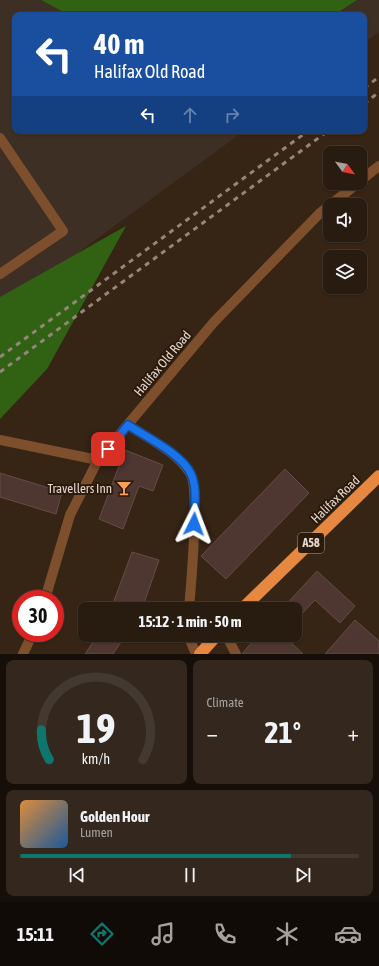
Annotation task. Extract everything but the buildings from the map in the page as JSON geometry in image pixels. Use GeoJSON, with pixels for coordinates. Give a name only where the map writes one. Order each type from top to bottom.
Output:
{"type":"FeatureCollection","features":[{"type":"Feature","properties":{"kind":"highway","name":"Halifax Road"},"geometry":{"type":"LineString","coordinates":[[249,602],[379,476]]}},
{"type":"Feature","properties":{"kind":"highway"},"geometry":{"type":"LineString","coordinates":[[200,654],[211,642]]}},
{"type":"Feature","properties":{"kind":"street"},"geometry":{"type":"LineString","coordinates":[[0,138],[63,231],[0,274]]}},
{"type":"Feature","properties":{"kind":"street"},"geometry":{"type":"LineString","coordinates":[[367,175],[379,166]]}},
{"type":"Feature","properties":{"kind":"street","name":"Halifax Old Road"},"geometry":{"type":"LineString","coordinates":[[48,590],[70,516],[98,460],[214,322],[320,213],[349,190]]}},
{"type":"Feature","properties":{"kind":"street"},"geometry":{"type":"LineString","coordinates":[[128,425],[178,459],[191,474],[195,496],[189,602]]}},
{"type":"Feature","properties":{"kind":"street"},"geometry":{"type":"LineString","coordinates":[[0,440],[98,460]]}},
{"type":"Feature","properties":{"kind":"street"},"geometry":{"type":"LineString","coordinates":[[23,654],[28,642]]}},
{"type":"Feature","properties":{"kind":"street"},"geometry":{"type":"LineString","coordinates":[[191,642],[196,654]]}},
{"type":"Feature","properties":{"kind":"street"},"geometry":{"type":"LineString","coordinates":[[230,642],[236,654]]}},
{"type":"Feature","properties":{"kind":"shaded area"},"geometry":{"type":"Polygon","coordinates":[[[0,0],[41,0],[63,12],[12,12],[12,134],[240,134],[0,310],[0,0]]]}},
{"type":"Feature","properties":{"kind":"shaded area"},"geometry":{"type":"Polygon","coordinates":[[[357,0],[379,0],[379,32],[367,41],[367,12],[339,12],[357,0]]]}},
{"type":"Feature","properties":{"kind":"green space"},"geometry":{"type":"Polygon","coordinates":[[[41,0],[357,0],[339,12],[63,12],[41,0]]]}},
{"type":"Feature","properties":{"kind":"green space"},"geometry":{"type":"Polygon","coordinates":[[[126,226],[47,369],[0,419],[0,297],[126,226]]]}},
{"type":"Feature","properties":{"kind":"railway"},"geometry":{"type":"LineString","coordinates":[[367,86],[379,77]]}},
{"type":"Feature","properties":{"kind":"railway"},"geometry":{"type":"LineString","coordinates":[[367,102],[379,92]]}},
{"type":"Feature","properties":{"kind":"railway"},"geometry":{"type":"LineString","coordinates":[[0,357],[304,134]]}},
{"type":"Feature","properties":{"kind":"railway"},"geometry":{"type":"LineString","coordinates":[[0,372],[324,134]]}},
{"type":"Feature","properties":{"kind":"place","name":"Travellers Inn"},"geometry":{"type":"Point","coordinates":[124,488]}},
{"type":"Feature","properties":{"kind":"route"},"geometry":{"type":"LineString","coordinates":[[108,449],[128,425],[178,459],[191,474],[195,496],[194,524]]}}]}
